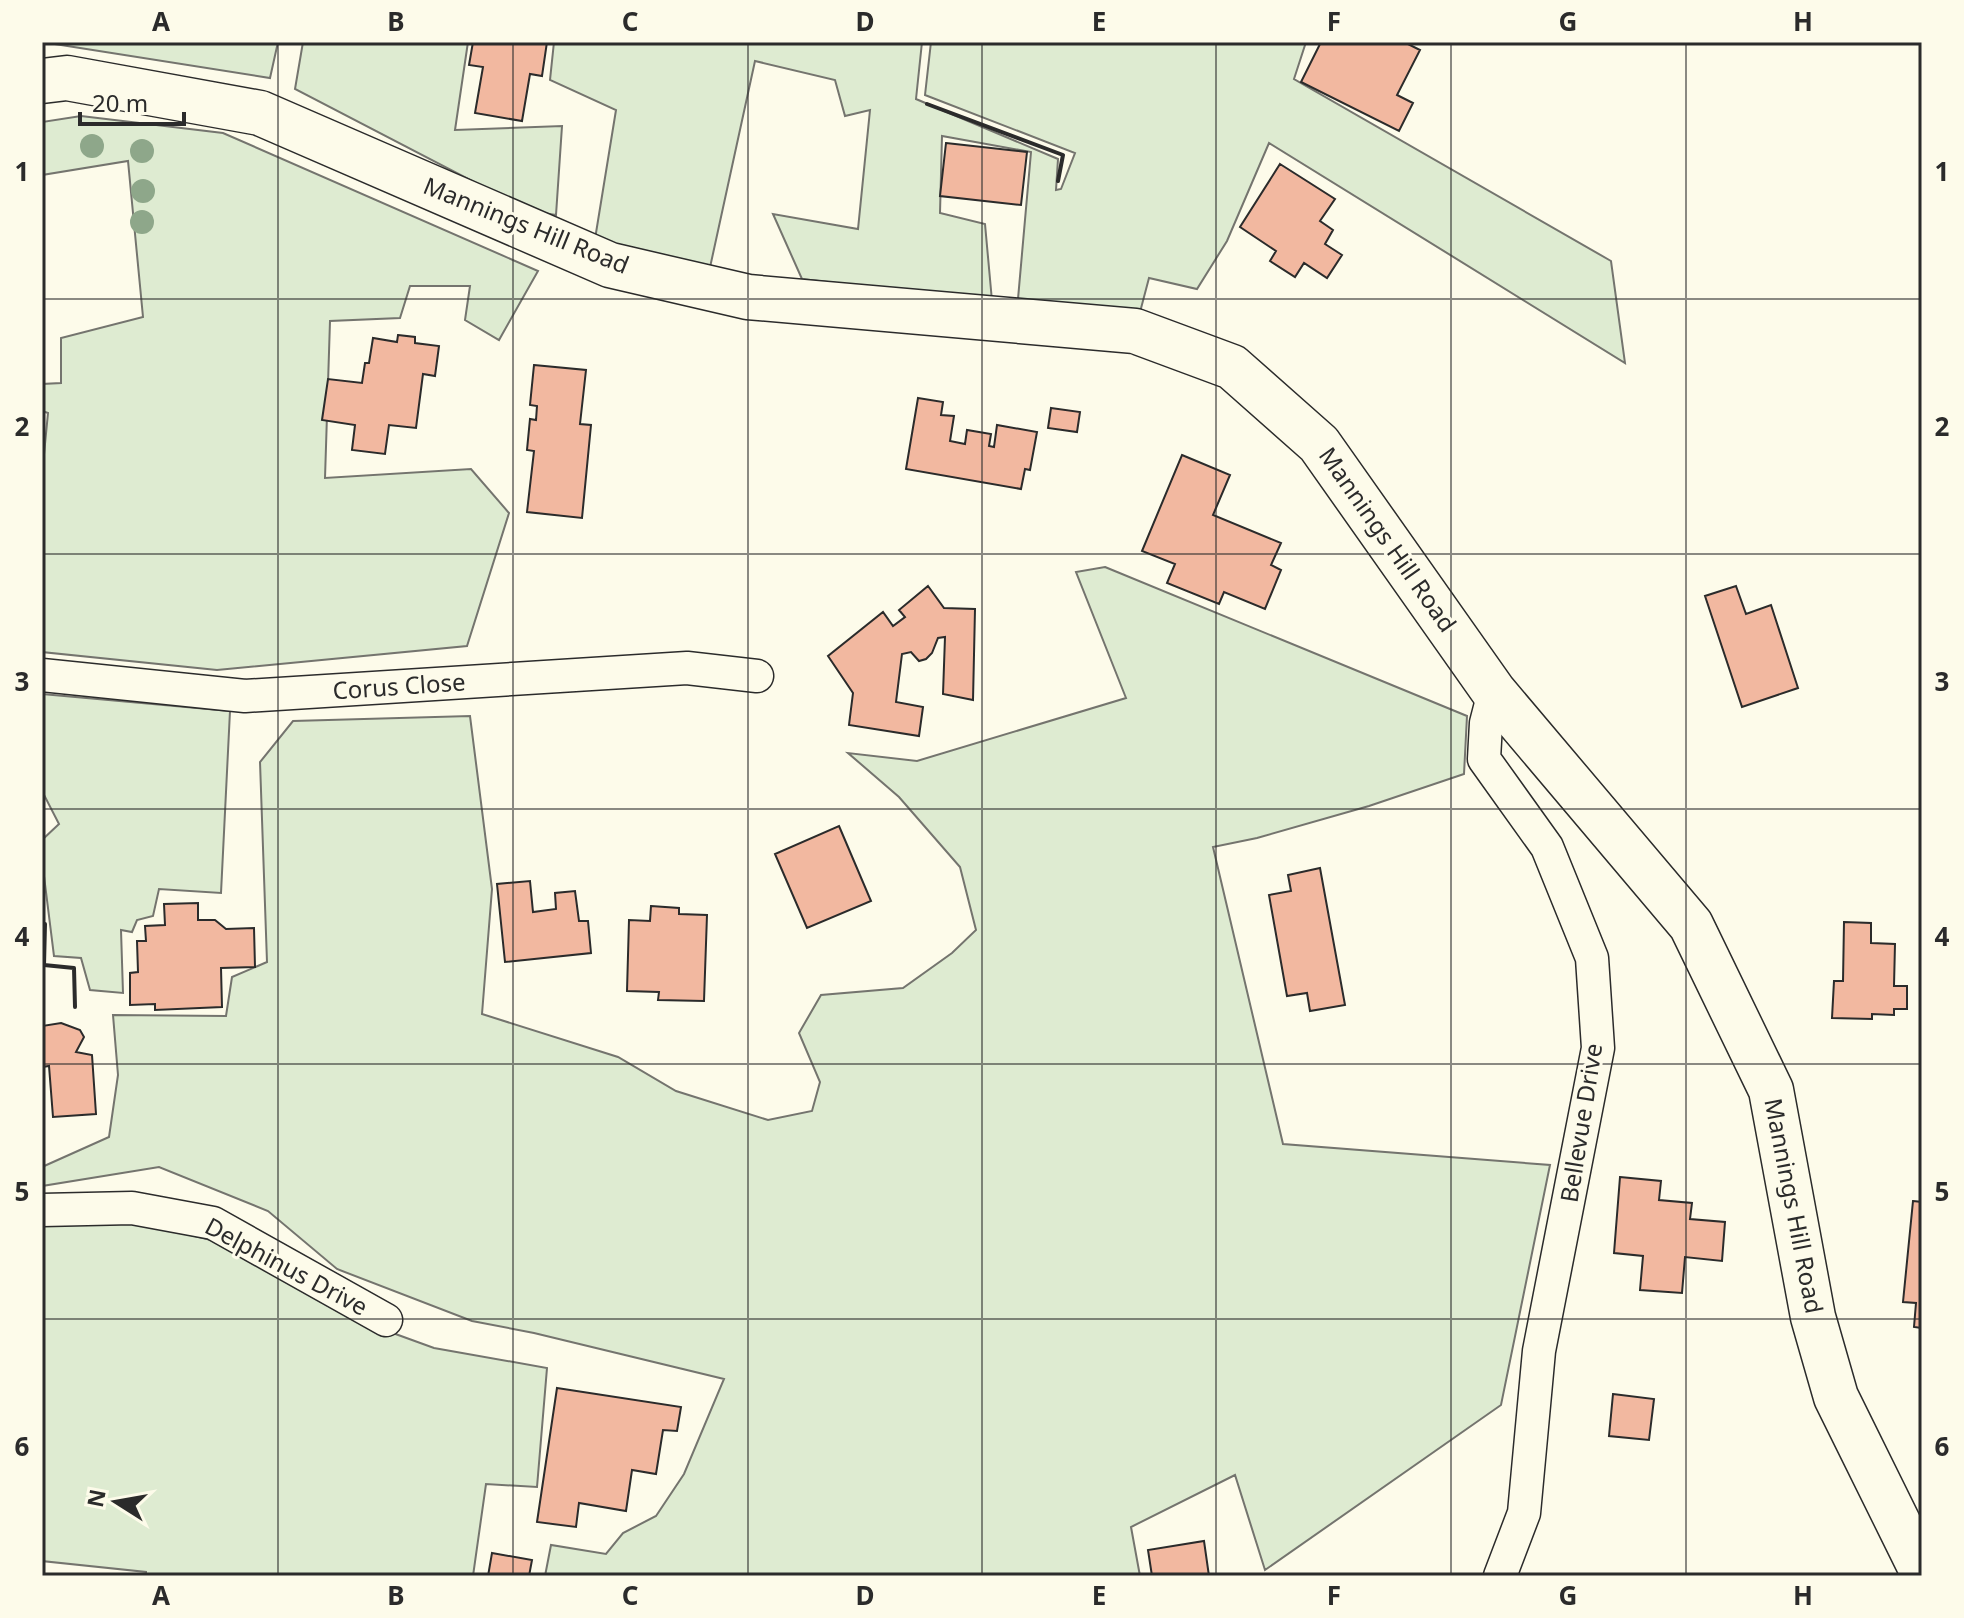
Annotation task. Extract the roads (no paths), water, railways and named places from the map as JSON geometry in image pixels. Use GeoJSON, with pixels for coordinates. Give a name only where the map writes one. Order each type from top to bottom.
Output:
{"type":"FeatureCollection","features":[{"type":"Feature","properties":{"kind":"main road","name":"Mannings Hill Road"},"geometry":{"type":"LineString","coordinates":[[42,81],[67,78],[260,113],[610,265],[748,297],[1135,331],[1232,367],[1319,444],[1494,692],[1691,925],[1771,1090],[1813,1317],[1836,1397],[1922,1571]]}},
{"type":"Feature","properties":{"kind":"street","name":"Corus Close"},"geometry":{"type":"LineString","coordinates":[[42,675],[245,696],[687,668],[757,676]]}},
{"type":"Feature","properties":{"kind":"street","name":"Bellevue Drive"},"geometry":{"type":"LineString","coordinates":[[1494,692],[1486,723],[1484,759],[1547,847],[1592,958],[1598,1048],[1539,1351],[1524,1513],[1500,1576]]}},
{"type":"Feature","properties":{"kind":"street","name":"Delphinus Drive"},"geometry":{"type":"LineString","coordinates":[[42,1210],[132,1208],[213,1223],[386,1320]]}}]}
